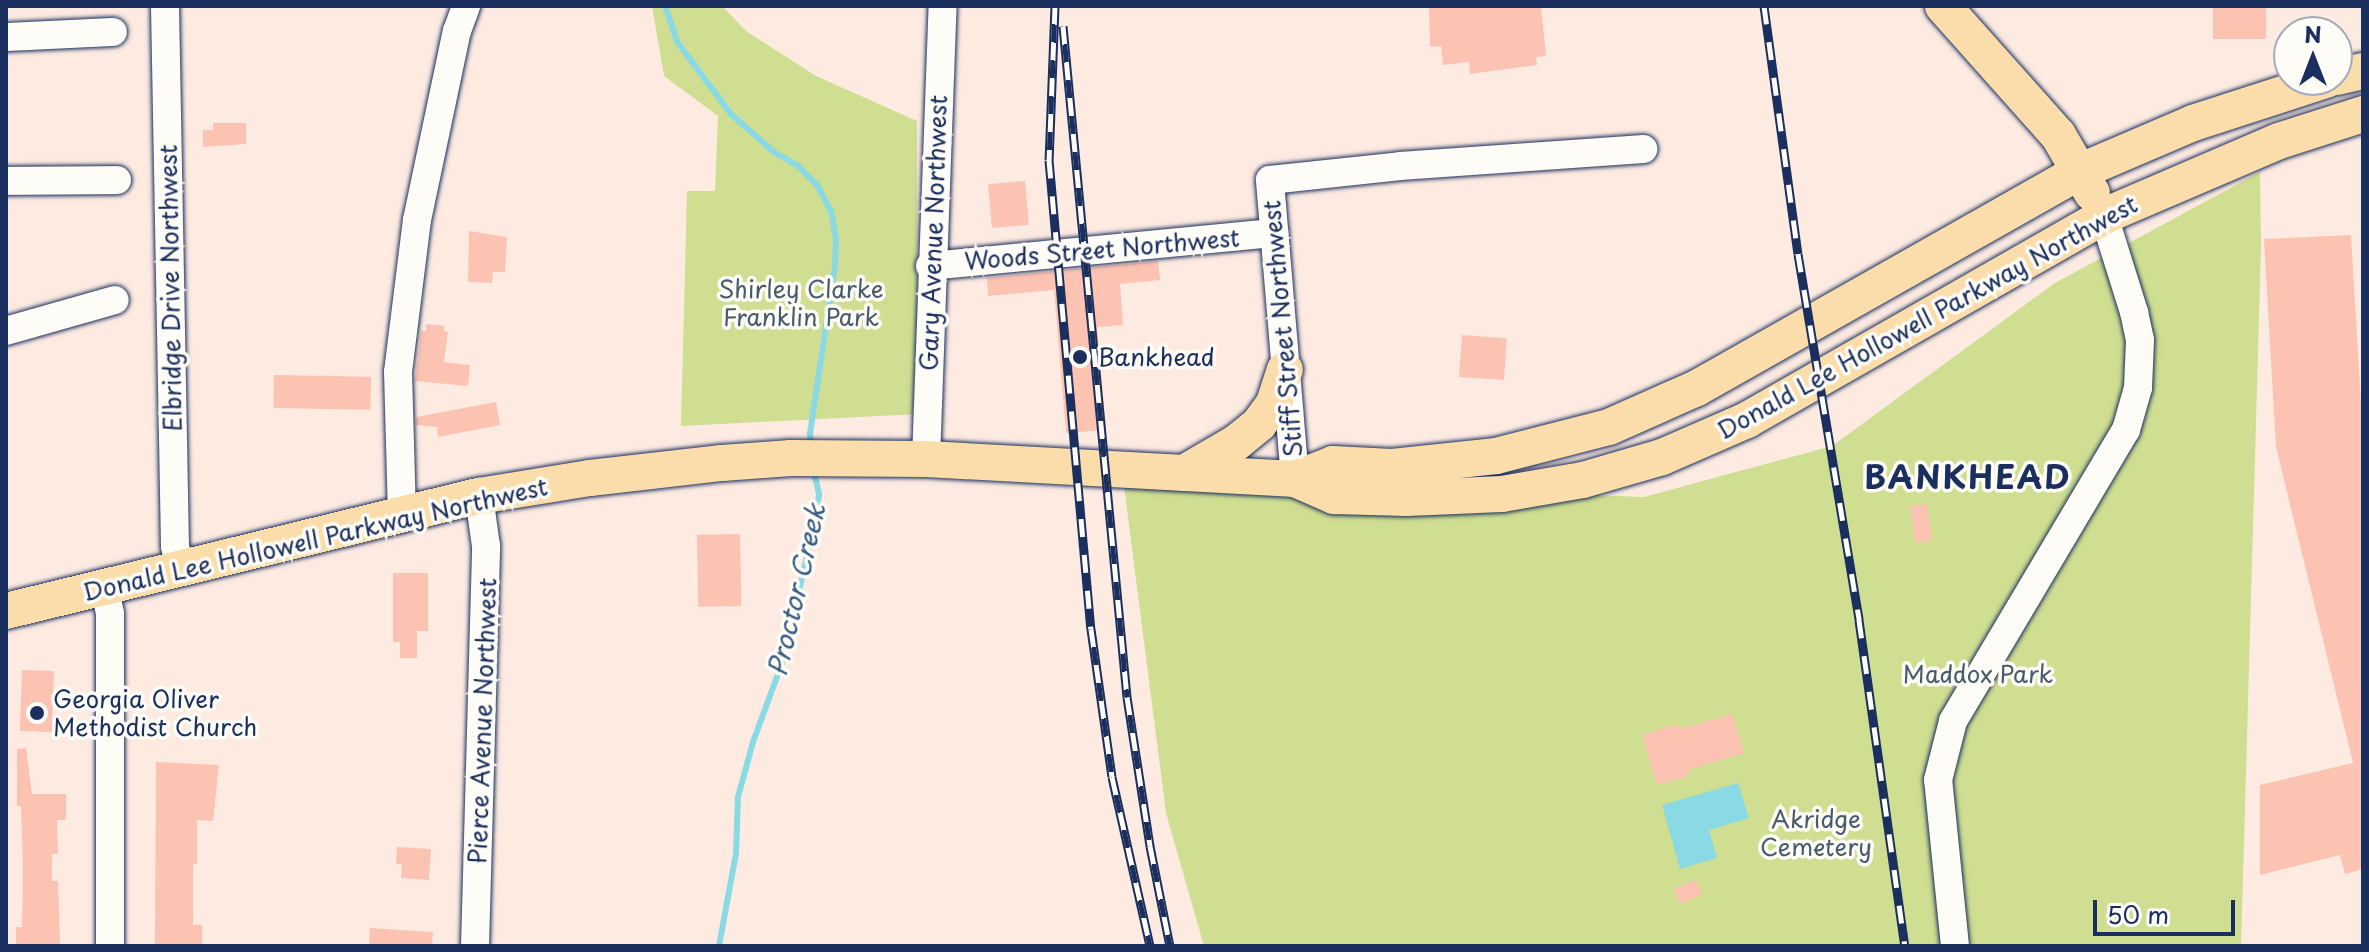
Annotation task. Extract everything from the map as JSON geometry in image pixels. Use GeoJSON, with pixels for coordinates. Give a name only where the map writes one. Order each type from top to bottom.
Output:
{"type":"FeatureCollection","features":[{"type":"Feature","properties":{"kind":"main road"},"geometry":{"type":"LineString","coordinates":[[1943,6],[2058,135],[2104,216]]}},
{"type":"Feature","properties":{"kind":"main road","name":"Donald Lee Hollowell Parkway Northwest"},"geometry":{"type":"LineString","coordinates":[[1295,479],[1333,464],[1392,467],[1496,456],[1609,427],[1697,388],[2081,171],[2193,123],[2277,96]]}},
{"type":"Feature","properties":{"kind":"main road","name":"Donald Lee Hollowell Parkway Northwest"},"geometry":{"type":"LineString","coordinates":[[6,611],[479,496],[590,478],[791,458],[926,459],[1295,479],[1334,496],[1454,497],[1502,494],[1583,480],[1662,457],[1747,420],[2104,216],[2279,141],[2363,114]]}},
{"type":"Feature","properties":{"kind":"main road"},"geometry":{"type":"LineString","coordinates":[[1184,473],[1237,442],[1259,424],[1274,403],[1285,370]]}},
{"type":"Feature","properties":{"kind":"street","name":"Elbridge Drive Northwest"},"geometry":{"type":"LineString","coordinates":[[165,6],[175,546],[180,570]]}},
{"type":"Feature","properties":{"kind":"street"},"geometry":{"type":"LineString","coordinates":[[402,515],[398,372],[417,220],[457,31],[466,6]]}},
{"type":"Feature","properties":{"kind":"street","name":"Gary Avenue Northwest"},"geometry":{"type":"LineString","coordinates":[[926,459],[930,266],[943,6]]}},
{"type":"Feature","properties":{"kind":"street"},"geometry":{"type":"LineString","coordinates":[[6,37],[113,32]]}},
{"type":"Feature","properties":{"kind":"street","name":"Stiff Street Northwest"},"geometry":{"type":"LineString","coordinates":[[1295,479],[1270,180],[1400,166],[1643,149]]}},
{"type":"Feature","properties":{"kind":"street"},"geometry":{"type":"LineString","coordinates":[[6,181],[117,180]]}},
{"type":"Feature","properties":{"kind":"street"},"geometry":{"type":"LineString","coordinates":[[1955,946],[1938,780],[1953,721],[2126,430],[2138,388],[2140,340],[2104,216]]}},
{"type":"Feature","properties":{"kind":"street","name":"Woods Street Northwest"},"geometry":{"type":"LineString","coordinates":[[930,266],[1274,233]]}},
{"type":"Feature","properties":{"kind":"street"},"geometry":{"type":"LineString","coordinates":[[6,331],[115,300]]}},
{"type":"Feature","properties":{"kind":"street","name":"Pierce Avenue Northwest"},"geometry":{"type":"LineString","coordinates":[[475,946],[486,546],[479,496]]}},
{"type":"Feature","properties":{"kind":"street"},"geometry":{"type":"LineString","coordinates":[[105,588],[110,614],[110,946]]}},
{"type":"Feature","properties":{"kind":"green space","name":"Shirley Clarke Franklin Park"},"geometry":{"type":"Polygon","coordinates":[[[652,6],[722,6],[746,31],[816,76],[917,121],[918,414],[681,426],[687,191],[715,191],[718,116],[664,76],[652,6]]]}},
{"type":"Feature","properties":{"kind":"green space","name":"Maddox Park"},"geometry":{"type":"Polygon","coordinates":[[[2260,172],[2261,248],[2241,946],[1204,946],[1166,813],[1123,478],[1644,497],[1832,446],[2055,283],[2260,172]]]}},
{"type":"Feature","properties":{"kind":"water"},"geometry":{"type":"Polygon","coordinates":[[[1738,783],[1749,818],[1709,830],[1717,858],[1680,869],[1662,805],[1738,783]]]}},
{"type":"Feature","properties":{"kind":"building"},"geometry":{"type":"Polygon","coordinates":[[[1429,6],[1541,6],[1546,56],[1536,57],[1537,65],[1470,74],[1469,62],[1443,65],[1441,46],[1430,47],[1429,6]]]}},
{"type":"Feature","properties":{"kind":"building"},"geometry":{"type":"Polygon","coordinates":[[[2213,6],[2266,6],[2266,39],[2213,39],[2213,6]]]}},
{"type":"Feature","properties":{"kind":"building"},"geometry":{"type":"Polygon","coordinates":[[[213,123],[246,123],[246,144],[203,147],[203,130],[213,130],[213,123]]]}},
{"type":"Feature","properties":{"kind":"building"},"geometry":{"type":"Polygon","coordinates":[[[1025,181],[1029,225],[992,228],[988,184],[1025,181]]]}},
{"type":"Feature","properties":{"kind":"building"},"geometry":{"type":"Polygon","coordinates":[[[469,231],[507,237],[505,272],[493,272],[492,283],[468,282],[469,231]]]}},
{"type":"Feature","properties":{"kind":"building"},"geometry":{"type":"Polygon","coordinates":[[[2351,235],[2363,438],[2363,869],[2345,874],[2340,855],[2260,875],[2260,785],[2353,763],[2276,447],[2264,239],[2351,235]]]}},
{"type":"Feature","properties":{"kind":"building"},"geometry":{"type":"Polygon","coordinates":[[[1158,261],[1160,280],[1120,284],[1123,325],[1097,327],[1106,430],[1066,433],[1054,290],[988,296],[987,278],[1158,261]]]}},
{"type":"Feature","properties":{"kind":"building"},"geometry":{"type":"Polygon","coordinates":[[[426,324],[444,326],[444,331],[448,332],[444,362],[470,365],[468,386],[415,381],[421,331],[426,331],[426,324]]]}},
{"type":"Feature","properties":{"kind":"building"},"geometry":{"type":"Polygon","coordinates":[[[1462,335],[1507,338],[1504,380],[1459,377],[1462,335]]]}},
{"type":"Feature","properties":{"kind":"building"},"geometry":{"type":"Polygon","coordinates":[[[274,375],[371,377],[370,410],[273,408],[274,375]]]}},
{"type":"Feature","properties":{"kind":"building"},"geometry":{"type":"Polygon","coordinates":[[[496,402],[500,425],[438,437],[437,427],[416,425],[416,417],[496,402]]]}},
{"type":"Feature","properties":{"kind":"building"},"geometry":{"type":"Polygon","coordinates":[[[1927,504],[1932,541],[1915,543],[1910,506],[1927,504]]]}},
{"type":"Feature","properties":{"kind":"building"},"geometry":{"type":"Polygon","coordinates":[[[740,534],[741,606],[698,607],[697,535],[740,534]]]}},
{"type":"Feature","properties":{"kind":"building"},"geometry":{"type":"Polygon","coordinates":[[[393,573],[428,573],[428,631],[417,631],[417,658],[400,658],[400,642],[393,642],[393,573]]]}},
{"type":"Feature","properties":{"kind":"building","name":"Georgia Oliver Methodist Church"},"geometry":{"type":"Polygon","coordinates":[[[22,670],[54,671],[52,732],[20,731],[22,670]]]}},
{"type":"Feature","properties":{"kind":"building"},"geometry":{"type":"Polygon","coordinates":[[[1732,714],[1744,753],[1687,770],[1688,776],[1657,785],[1642,735],[1677,724],[1679,729],[1732,714]]]}},
{"type":"Feature","properties":{"kind":"building"},"geometry":{"type":"Polygon","coordinates":[[[26,748],[32,794],[66,794],[66,820],[57,820],[58,854],[52,854],[52,881],[58,881],[60,946],[16,946],[16,927],[22,927],[23,871],[21,806],[17,806],[17,749],[26,748]]]}},
{"type":"Feature","properties":{"kind":"building"},"geometry":{"type":"Polygon","coordinates":[[[156,762],[219,765],[213,821],[197,820],[193,925],[202,925],[202,946],[155,946],[156,762]]]}},
{"type":"Feature","properties":{"kind":"building"},"geometry":{"type":"Polygon","coordinates":[[[397,847],[431,849],[429,880],[401,878],[402,864],[396,864],[397,847]]]}},
{"type":"Feature","properties":{"kind":"building"},"geometry":{"type":"Polygon","coordinates":[[[1696,880],[1702,895],[1680,904],[1674,889],[1696,880]]]}},
{"type":"Feature","properties":{"kind":"building"},"geometry":{"type":"Polygon","coordinates":[[[370,928],[433,932],[432,946],[369,946],[370,928]]]}},
{"type":"Feature","properties":{"kind":"waterway","name":"Proctor Creek"},"geometry":{"type":"LineString","coordinates":[[665,6],[678,43],[731,114],[774,152],[798,166],[817,185],[831,211],[836,238],[835,266],[810,433],[811,448]]}},
{"type":"Feature","properties":{"kind":"waterway","name":"Proctor Creek"},"geometry":{"type":"LineString","coordinates":[[719,946],[736,853],[738,797],[753,742],[782,663],[814,527],[819,494],[814,472]]}},
{"type":"Feature","properties":{"kind":"railway"},"geometry":{"type":"LineString","coordinates":[[1055,6],[1049,160],[1091,629],[1112,777],[1150,946]]}},
{"type":"Feature","properties":{"kind":"railway"},"geometry":{"type":"LineString","coordinates":[[1764,6],[1798,254],[1859,620],[1905,946]]}},
{"type":"Feature","properties":{"kind":"railway"},"geometry":{"type":"LineString","coordinates":[[1063,26],[1127,697],[1150,846],[1170,946]]}},
{"type":"Feature","properties":{"kind":"place","name":"Bankhead"},"geometry":{"type":"Point","coordinates":[1080,357]}},
{"type":"Feature","properties":{"kind":"place","name":"Georgia Oliver Methodist Church"},"geometry":{"type":"Point","coordinates":[37,713]}},
{"type":"Feature","properties":{"kind":"district","name":"BANKHEAD"},"geometry":{"type":"Point","coordinates":[1968,476]}},
{"type":"Feature","properties":{"kind":"park label","name":"Akridge Cemetery"},"geometry":{"type":"Point","coordinates":[1816,833]}}]}
